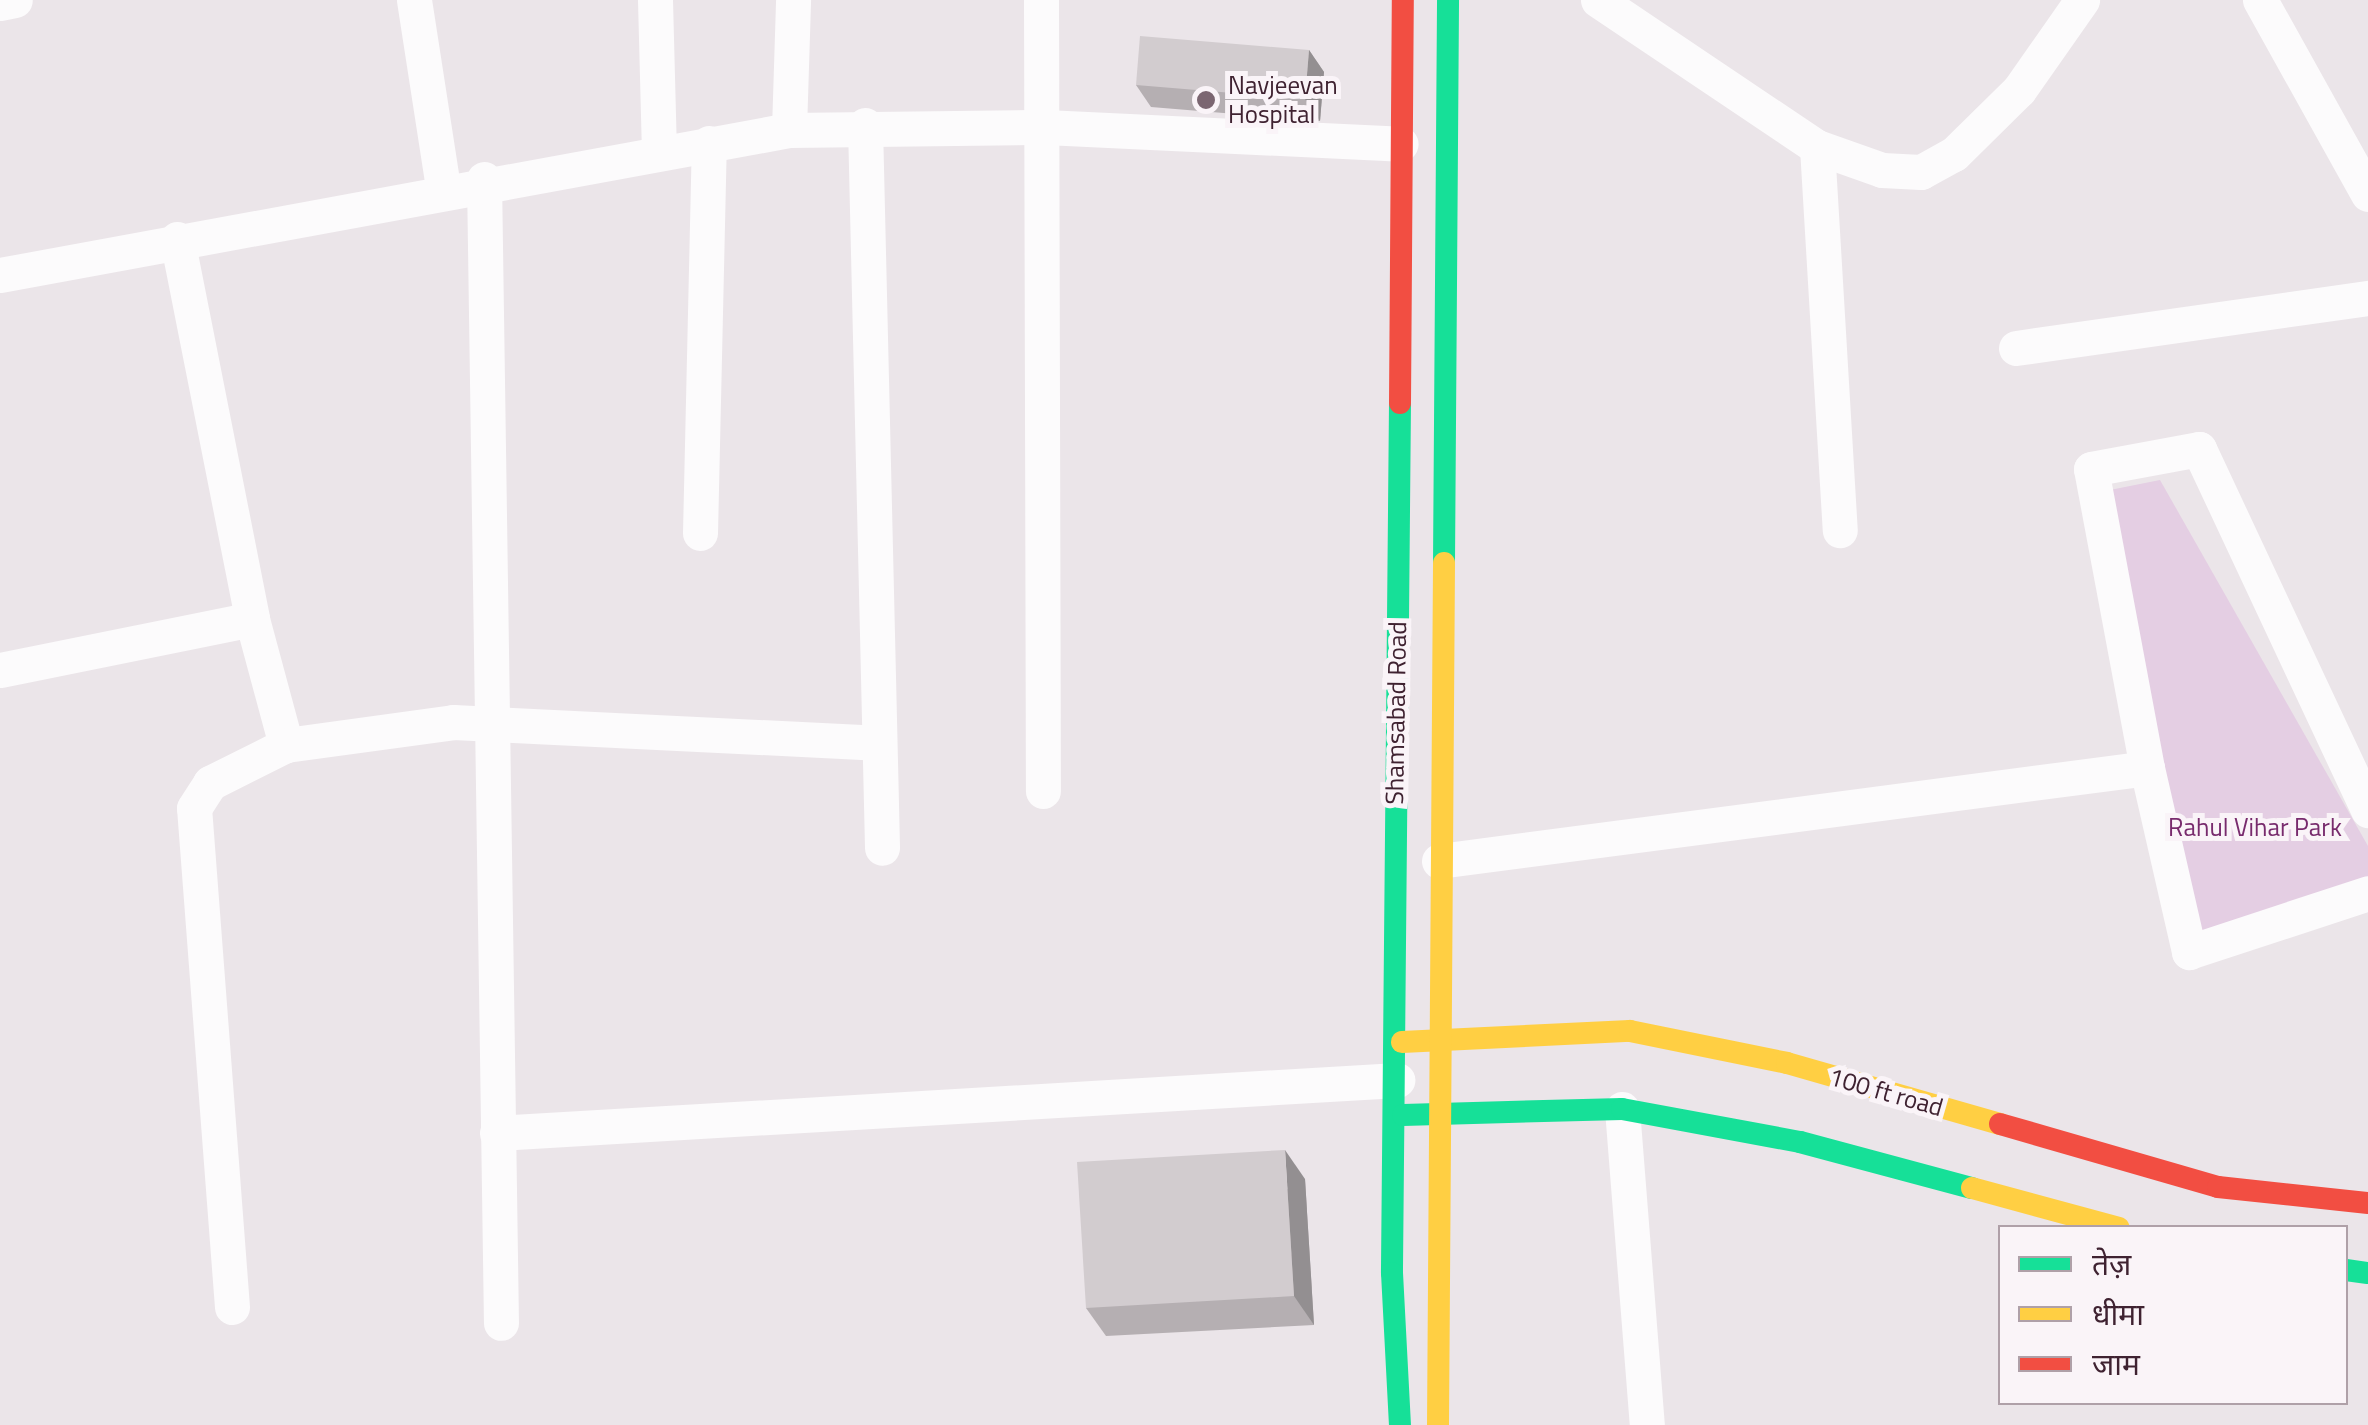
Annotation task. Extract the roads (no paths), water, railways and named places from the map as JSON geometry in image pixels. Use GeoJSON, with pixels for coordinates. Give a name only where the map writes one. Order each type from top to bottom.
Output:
{"type":"FeatureCollection","features":[{"type":"Feature","properties":{"kind":"main road","name":"Shamsabad Road"},"geometry":{"type":"LineString","coordinates":[[1400,1425],[1396,1098],[1404,0]]}},
{"type":"Feature","properties":{"kind":"main road","name":"Shamsabad Road"},"geometry":{"type":"LineString","coordinates":[[1438,1425],[1434,1114],[1448,0]]}},
{"type":"Feature","properties":{"kind":"main road","name":"100 ft road"},"geometry":{"type":"LineString","coordinates":[[1398,1042],[1630,1031],[1787,1063],[2218,1187],[2368,1203]]}},
{"type":"Feature","properties":{"kind":"main road"},"geometry":{"type":"LineString","coordinates":[[1396,1098],[1434,1114],[1622,1109],[1800,1142],[2107,1225]]}},
{"type":"Feature","properties":{"kind":"street"},"geometry":{"type":"LineString","coordinates":[[0,3],[16,0]]}},
{"type":"Feature","properties":{"kind":"street"},"geometry":{"type":"LineString","coordinates":[[414,0],[442,187]]}},
{"type":"Feature","properties":{"kind":"street"},"geometry":{"type":"LineString","coordinates":[[656,0],[660,152]]}},
{"type":"Feature","properties":{"kind":"street"},"geometry":{"type":"LineString","coordinates":[[789,130],[793,0]]}},
{"type":"Feature","properties":{"kind":"street"},"geometry":{"type":"LineString","coordinates":[[1040,0],[1045,128],[1044,791]]}},
{"type":"Feature","properties":{"kind":"street"},"geometry":{"type":"LineString","coordinates":[[1598,0],[1818,147],[1882,170],[1921,172],[1954,154],[2019,90],[2082,0]]}},
{"type":"Feature","properties":{"kind":"street"},"geometry":{"type":"LineString","coordinates":[[2260,0],[2356,154],[2368,194]]}},
{"type":"Feature","properties":{"kind":"street"},"geometry":{"type":"LineString","coordinates":[[865,125],[876,743],[882,848]]}},
{"type":"Feature","properties":{"kind":"street"},"geometry":{"type":"LineString","coordinates":[[0,275],[484,179],[789,130],[865,125],[1045,128],[1402,144]]}},
{"type":"Feature","properties":{"kind":"street"},"geometry":{"type":"LineString","coordinates":[[700,533],[709,143]]}},
{"type":"Feature","properties":{"kind":"street"},"geometry":{"type":"LineString","coordinates":[[1818,147],[1840,530]]}},
{"type":"Feature","properties":{"kind":"street"},"geometry":{"type":"LineString","coordinates":[[484,179],[498,724],[500,1323]]}},
{"type":"Feature","properties":{"kind":"street"},"geometry":{"type":"LineString","coordinates":[[177,239],[252,619],[286,744]]}},
{"type":"Feature","properties":{"kind":"street"},"geometry":{"type":"LineString","coordinates":[[2016,348],[2368,298]]}},
{"type":"Feature","properties":{"kind":"street"},"geometry":{"type":"LineString","coordinates":[[2368,810],[2199,449],[2091,470],[2147,768],[2189,952],[2368,893]]}},
{"type":"Feature","properties":{"kind":"street"},"geometry":{"type":"LineString","coordinates":[[0,670],[252,619]]}},
{"type":"Feature","properties":{"kind":"street"},"geometry":{"type":"LineString","coordinates":[[232,1307],[194,808],[210,783],[286,744],[498,724],[876,743]]}},
{"type":"Feature","properties":{"kind":"street"},"geometry":{"type":"LineString","coordinates":[[1439,861],[2147,768]]}},
{"type":"Feature","properties":{"kind":"street"},"geometry":{"type":"LineString","coordinates":[[497,1133],[1396,1098]]}},
{"type":"Feature","properties":{"kind":"street"},"geometry":{"type":"LineString","coordinates":[[1622,1109],[1648,1425]]}},
{"type":"Feature","properties":{"kind":"place","name":"Navjeevan Hospital"},"geometry":{"type":"Point","coordinates":[1206,100]}},
{"type":"Feature","properties":{"kind":"park label","name":"Rahul Vihar Park"},"geometry":{"type":"Point","coordinates":[2255,827]}}]}
